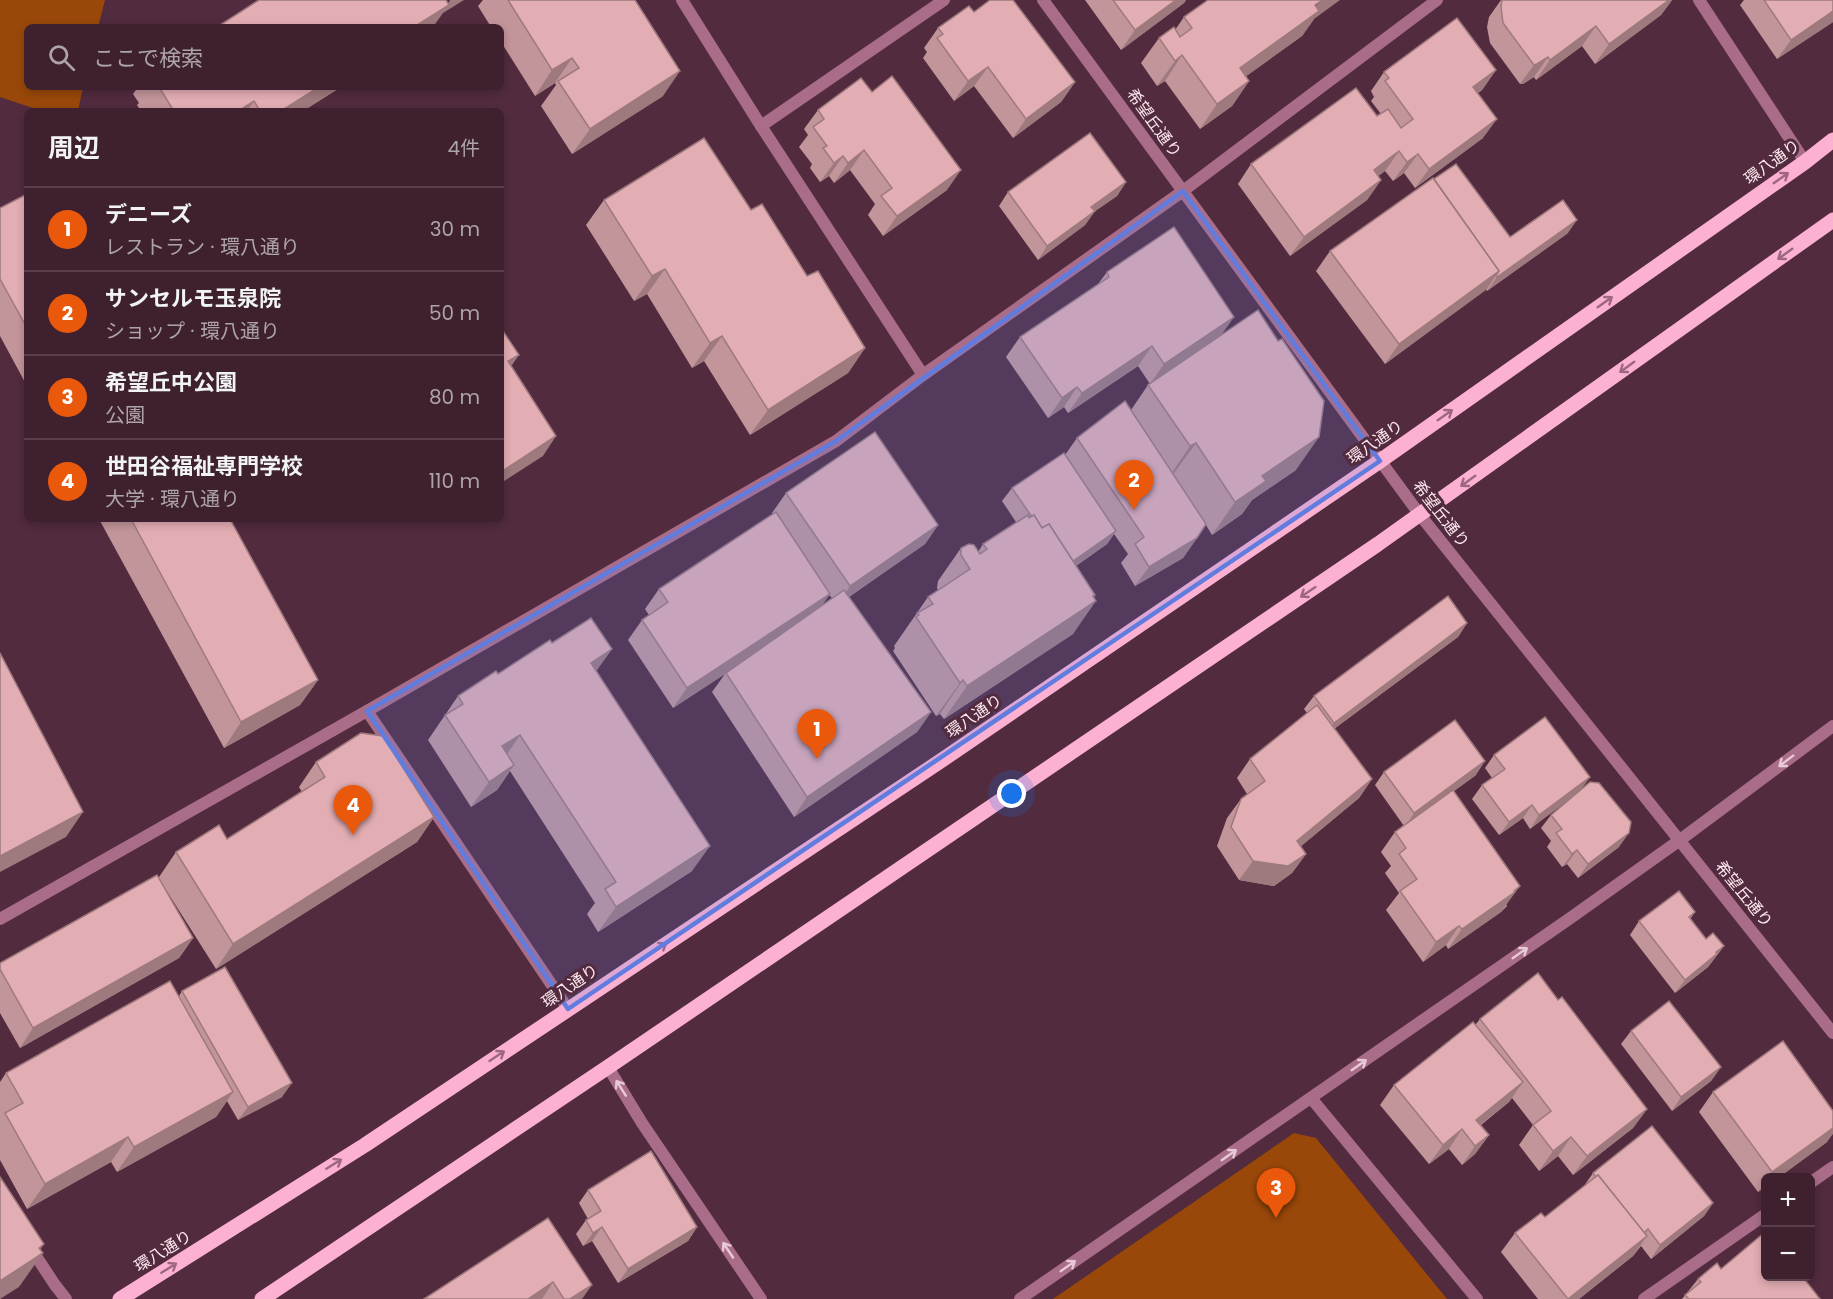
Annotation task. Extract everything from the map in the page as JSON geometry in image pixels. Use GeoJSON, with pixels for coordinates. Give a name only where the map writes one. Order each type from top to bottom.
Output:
{"type":"FeatureCollection","features":[{"type":"Feature","properties":{"kind":"main road","name":"環八通り"},"geometry":{"type":"LineString","coordinates":[[120,1299],[365,1145],[932,767],[1380,461],[1833,140]]}},
{"type":"Feature","properties":{"kind":"main road"},"geometry":{"type":"LineString","coordinates":[[262,1299],[1420,516],[1833,220]]}},
{"type":"Feature","properties":{"kind":"street"},"geometry":{"type":"LineString","coordinates":[[682,0],[923,375]]}},
{"type":"Feature","properties":{"kind":"street"},"geometry":{"type":"LineString","coordinates":[[761,126],[944,0]]}},
{"type":"Feature","properties":{"kind":"street","name":"希望丘通り"},"geometry":{"type":"LineString","coordinates":[[1043,0],[1420,516],[1833,1033]]}},
{"type":"Feature","properties":{"kind":"street"},"geometry":{"type":"LineString","coordinates":[[0,919],[836,441],[923,375],[1183,191],[1437,0]]}},
{"type":"Feature","properties":{"kind":"street"},"geometry":{"type":"LineString","coordinates":[[1699,0],[1805,162]]}},
{"type":"Feature","properties":{"kind":"street"},"geometry":{"type":"LineString","coordinates":[[367,711],[568,1009]]}},
{"type":"Feature","properties":{"kind":"street"},"geometry":{"type":"LineString","coordinates":[[1020,1299],[1569,919],[1833,726]]}},
{"type":"Feature","properties":{"kind":"street"},"geometry":{"type":"LineString","coordinates":[[608,1067],[642,1123],[761,1299]]}},
{"type":"Feature","properties":{"kind":"street"},"geometry":{"type":"LineString","coordinates":[[1311,1098],[1477,1299]]}},
{"type":"Feature","properties":{"kind":"street"},"geometry":{"type":"LineString","coordinates":[[1815,1180],[1833,1167]]}},
{"type":"Feature","properties":{"kind":"street"},"geometry":{"type":"LineString","coordinates":[[1644,1299],[1761,1217]]}},
{"type":"Feature","properties":{"kind":"street"},"geometry":{"type":"LineString","coordinates":[[24,1238],[54,1285],[66,1299]]}},
{"type":"Feature","properties":{"kind":"highlighted area"},"geometry":{"type":"Polygon","coordinates":[[[1183,191],[1380,461],[568,1009],[367,711],[836,441],[1183,191]]]}},
{"type":"Feature","properties":{"kind":"shaded area"},"geometry":{"type":"Polygon","coordinates":[[[0,0],[105,0],[99,24],[24,24],[24,90],[82,90],[79,108],[33,108],[0,97],[0,0]]]}},
{"type":"Feature","properties":{"kind":"shaded area"},"geometry":{"type":"Polygon","coordinates":[[[1294,1133],[1316,1138],[1447,1299],[1053,1299],[1294,1133]]]}},
{"type":"Feature","properties":{"kind":"building"},"geometry":{"type":"Polygon","coordinates":[[[259,0],[446,0],[449,5],[419,24],[222,24],[259,0]]]}},
{"type":"Feature","properties":{"kind":"building"},"geometry":{"type":"Polygon","coordinates":[[[508,0],[635,0],[680,71],[590,129],[558,81],[579,68],[572,58],[552,70],[508,0]]]}},
{"type":"Feature","properties":{"kind":"building"},"geometry":{"type":"Polygon","coordinates":[[[990,0],[1013,0],[1075,82],[1026,119],[988,67],[968,81],[937,38],[943,34],[938,28],[969,6],[974,12],[990,0]]]}},
{"type":"Feature","properties":{"kind":"building"},"geometry":{"type":"Polygon","coordinates":[[[1113,0],[1176,0],[1135,30],[1113,0]]]}},
{"type":"Feature","properties":{"kind":"building"},"geometry":{"type":"Polygon","coordinates":[[[1208,0],[1323,0],[1315,5],[1319,11],[1240,68],[1249,81],[1217,104],[1182,55],[1175,61],[1159,38],[1174,27],[1180,37],[1192,28],[1184,17],[1208,0]]]}},
{"type":"Feature","properties":{"kind":"building"},"geometry":{"type":"Polygon","coordinates":[[[1502,0],[1669,0],[1609,44],[1596,26],[1550,60],[1548,57],[1534,65],[1503,23],[1502,0]]]}},
{"type":"Feature","properties":{"kind":"building"},"geometry":{"type":"Polygon","coordinates":[[[1764,0],[1833,0],[1833,11],[1791,40],[1764,0]]]}},
{"type":"Feature","properties":{"kind":"building"},"geometry":{"type":"Polygon","coordinates":[[[1457,18],[1496,70],[1473,87],[1497,119],[1429,169],[1418,154],[1407,162],[1399,151],[1374,170],[1381,180],[1304,237],[1251,164],[1356,88],[1377,116],[1388,109],[1401,128],[1413,119],[1385,81],[1389,78],[1384,72],[1457,18]]]}},
{"type":"Feature","properties":{"kind":"building"},"geometry":{"type":"Polygon","coordinates":[[[892,76],[961,170],[897,216],[881,196],[892,188],[864,150],[848,163],[843,156],[834,163],[823,148],[827,146],[813,127],[824,119],[818,110],[861,78],[872,92],[892,76]]]}},
{"type":"Feature","properties":{"kind":"building"},"geometry":{"type":"Polygon","coordinates":[[[161,90],[314,90],[286,108],[258,108],[254,101],[243,108],[172,108],[161,90]]]}},
{"type":"Feature","properties":{"kind":"building"},"geometry":{"type":"Polygon","coordinates":[[[1090,133],[1126,182],[1091,207],[1095,211],[1047,246],[1008,192],[1090,133]]]}},
{"type":"Feature","properties":{"kind":"building"},"geometry":{"type":"Polygon","coordinates":[[[704,138],[751,210],[762,204],[807,276],[818,271],[865,348],[768,410],[722,336],[710,343],[665,269],[652,276],[604,200],[704,138]]]}},
{"type":"Feature","properties":{"kind":"building"},"geometry":{"type":"Polygon","coordinates":[[[1456,164],[1510,237],[1563,200],[1577,220],[1497,277],[1499,271],[1434,179],[1456,164]]]}},
{"type":"Feature","properties":{"kind":"building"},"geometry":{"type":"Polygon","coordinates":[[[1433,178],[1499,271],[1399,344],[1330,251],[1433,178]]]}},
{"type":"Feature","properties":{"kind":"building"},"geometry":{"type":"Polygon","coordinates":[[[24,196],[24,323],[0,279],[0,208],[24,196]]]}},
{"type":"Feature","properties":{"kind":"building"},"geometry":{"type":"Polygon","coordinates":[[[1174,227],[1234,317],[1164,364],[1152,346],[1082,393],[1077,387],[1062,398],[1020,337],[1109,277],[1107,272],[1174,227]]]}},
{"type":"Feature","properties":{"kind":"building"},"geometry":{"type":"Polygon","coordinates":[[[1258,310],[1278,341],[1282,339],[1324,401],[1319,437],[1262,476],[1266,481],[1235,502],[1196,443],[1190,446],[1148,385],[1258,310]]]}},
{"type":"Feature","properties":{"kind":"building"},"geometry":{"type":"Polygon","coordinates":[[[504,332],[519,355],[508,361],[556,436],[504,470],[504,332]]]}},
{"type":"Feature","properties":{"kind":"building"},"geometry":{"type":"Polygon","coordinates":[[[1125,401],[1206,524],[1197,538],[1149,567],[1135,544],[1144,537],[1077,438],[1125,401]]]}},
{"type":"Feature","properties":{"kind":"building"},"geometry":{"type":"Polygon","coordinates":[[[875,432],[938,525],[850,586],[786,493],[875,432]]]}},
{"type":"Feature","properties":{"kind":"building"},"geometry":{"type":"Polygon","coordinates":[[[1064,453],[1116,531],[1073,561],[1049,524],[1042,528],[1012,488],[1064,453]]]}},
{"type":"Feature","properties":{"kind":"building"},"geometry":{"type":"Polygon","coordinates":[[[776,512],[830,594],[687,688],[642,620],[668,602],[659,589],[776,512]]]}},
{"type":"Feature","properties":{"kind":"building"},"geometry":{"type":"Polygon","coordinates":[[[1028,515],[1029,518],[1034,515],[1042,528],[1049,524],[1095,595],[1093,596],[1096,601],[967,686],[963,680],[960,683],[916,617],[919,615],[917,613],[933,604],[928,597],[970,569],[961,555],[961,548],[969,544],[974,545],[980,554],[987,549],[983,544],[1028,515]]]}},
{"type":"Feature","properties":{"kind":"building"},"geometry":{"type":"Polygon","coordinates":[[[133,522],[232,522],[318,680],[241,722],[133,522]]]}},
{"type":"Feature","properties":{"kind":"building"},"geometry":{"type":"Polygon","coordinates":[[[844,590],[931,712],[807,797],[726,673],[844,590]]]}},
{"type":"Feature","properties":{"kind":"building"},"geometry":{"type":"Polygon","coordinates":[[[1448,596],[1467,623],[1334,723],[1314,696],[1448,596]]]}},
{"type":"Feature","properties":{"kind":"building"},"geometry":{"type":"Polygon","coordinates":[[[591,618],[612,649],[591,663],[710,846],[616,907],[605,889],[616,882],[520,735],[502,746],[514,765],[489,782],[445,715],[463,704],[458,696],[496,671],[498,674],[550,640],[552,643],[591,618]]]}},
{"type":"Feature","properties":{"kind":"building"},"geometry":{"type":"Polygon","coordinates":[[[0,653],[83,812],[0,856],[0,653]]]}},
{"type":"Feature","properties":{"kind":"building"},"geometry":{"type":"Polygon","coordinates":[[[1317,705],[1372,779],[1297,841],[1306,854],[1288,866],[1253,861],[1231,827],[1241,799],[1265,781],[1250,759],[1317,705]]]}},
{"type":"Feature","properties":{"kind":"building"},"geometry":{"type":"Polygon","coordinates":[[[1545,717],[1590,777],[1539,815],[1532,805],[1509,822],[1482,785],[1505,769],[1494,755],[1545,717]]]}},
{"type":"Feature","properties":{"kind":"building"},"geometry":{"type":"Polygon","coordinates":[[[1455,720],[1485,761],[1414,813],[1384,772],[1455,720]]]}},
{"type":"Feature","properties":{"kind":"building"},"geometry":{"type":"Polygon","coordinates":[[[361,733],[383,736],[434,817],[233,944],[176,852],[219,825],[227,839],[325,777],[316,762],[361,733]]]}},
{"type":"Feature","properties":{"kind":"building"},"geometry":{"type":"Polygon","coordinates":[[[1590,782],[1599,783],[1631,822],[1629,833],[1588,864],[1577,850],[1572,854],[1556,833],[1562,829],[1551,815],[1590,782]]]}},
{"type":"Feature","properties":{"kind":"building"},"geometry":{"type":"Polygon","coordinates":[[[1453,790],[1520,886],[1515,892],[1462,929],[1459,926],[1436,942],[1400,891],[1417,879],[1399,854],[1406,848],[1395,832],[1453,790]]]}},
{"type":"Feature","properties":{"kind":"building"},"geometry":{"type":"Polygon","coordinates":[[[157,875],[193,938],[33,1028],[0,969],[0,963],[157,875]]]}},
{"type":"Feature","properties":{"kind":"building"},"geometry":{"type":"Polygon","coordinates":[[[1679,891],[1695,912],[1689,917],[1706,939],[1713,933],[1724,946],[1685,980],[1639,921],[1679,891]]]}},
{"type":"Feature","properties":{"kind":"building"},"geometry":{"type":"Polygon","coordinates":[[[225,967],[292,1083],[248,1107],[182,991],[225,967]]]}},
{"type":"Feature","properties":{"kind":"building"},"geometry":{"type":"Polygon","coordinates":[[[1538,973],[1558,1000],[1562,997],[1647,1109],[1587,1156],[1571,1137],[1553,1151],[1533,1125],[1551,1111],[1480,1019],[1538,973]]]}},
{"type":"Feature","properties":{"kind":"building"},"geometry":{"type":"Polygon","coordinates":[[[170,981],[233,1092],[134,1147],[128,1137],[45,1184],[5,1113],[23,1103],[6,1073],[170,981]]]}},
{"type":"Feature","properties":{"kind":"building"},"geometry":{"type":"Polygon","coordinates":[[[1669,1001],[1721,1067],[1681,1097],[1631,1031],[1669,1001]]]}},
{"type":"Feature","properties":{"kind":"building"},"geometry":{"type":"Polygon","coordinates":[[[1473,1022],[1523,1082],[1476,1120],[1489,1135],[1475,1146],[1462,1129],[1443,1145],[1394,1085],[1473,1022]]]}},
{"type":"Feature","properties":{"kind":"building"},"geometry":{"type":"Polygon","coordinates":[[[1783,1041],[1833,1111],[1833,1128],[1772,1172],[1713,1092],[1783,1041]]]}},
{"type":"Feature","properties":{"kind":"building"},"geometry":{"type":"Polygon","coordinates":[[[1652,1126],[1713,1203],[1660,1245],[1648,1229],[1644,1233],[1598,1175],[1596,1177],[1593,1173],[1652,1126]]]}},
{"type":"Feature","properties":{"kind":"building"},"geometry":{"type":"Polygon","coordinates":[[[651,1151],[697,1227],[628,1269],[602,1227],[593,1233],[586,1220],[601,1211],[588,1190],[651,1151]]]}},
{"type":"Feature","properties":{"kind":"building"},"geometry":{"type":"Polygon","coordinates":[[[1598,1175],[1647,1236],[1568,1299],[1515,1233],[1541,1213],[1545,1217],[1598,1175]]]}},
{"type":"Feature","properties":{"kind":"building"},"geometry":{"type":"Polygon","coordinates":[[[0,1177],[44,1244],[39,1248],[43,1253],[0,1281],[0,1177]]]}},
{"type":"Feature","properties":{"kind":"building"},"geometry":{"type":"Polygon","coordinates":[[[548,1218],[592,1285],[570,1299],[564,1299],[553,1282],[528,1299],[424,1299],[548,1218]]]}},
{"type":"Feature","properties":{"kind":"building"},"geometry":{"type":"Polygon","coordinates":[[[1761,1235],[1761,1281],[1806,1281],[1820,1299],[1689,1299],[1685,1295],[1701,1282],[1698,1279],[1717,1263],[1721,1269],[1761,1235]]]}},
{"type":"Feature","properties":{"kind":"place","name":"サンセルモ玉泉院"},"geometry":{"type":"Point","coordinates":[1134,510]}},
{"type":"Feature","properties":{"kind":"place","name":"デニーズ"},"geometry":{"type":"Point","coordinates":[817,759]}},
{"type":"Feature","properties":{"kind":"place","name":"世田谷福祉専門学校"},"geometry":{"type":"Point","coordinates":[353,835]}},
{"type":"Feature","properties":{"kind":"place","name":"希望丘中公園"},"geometry":{"type":"Point","coordinates":[1276,1218]}}]}
